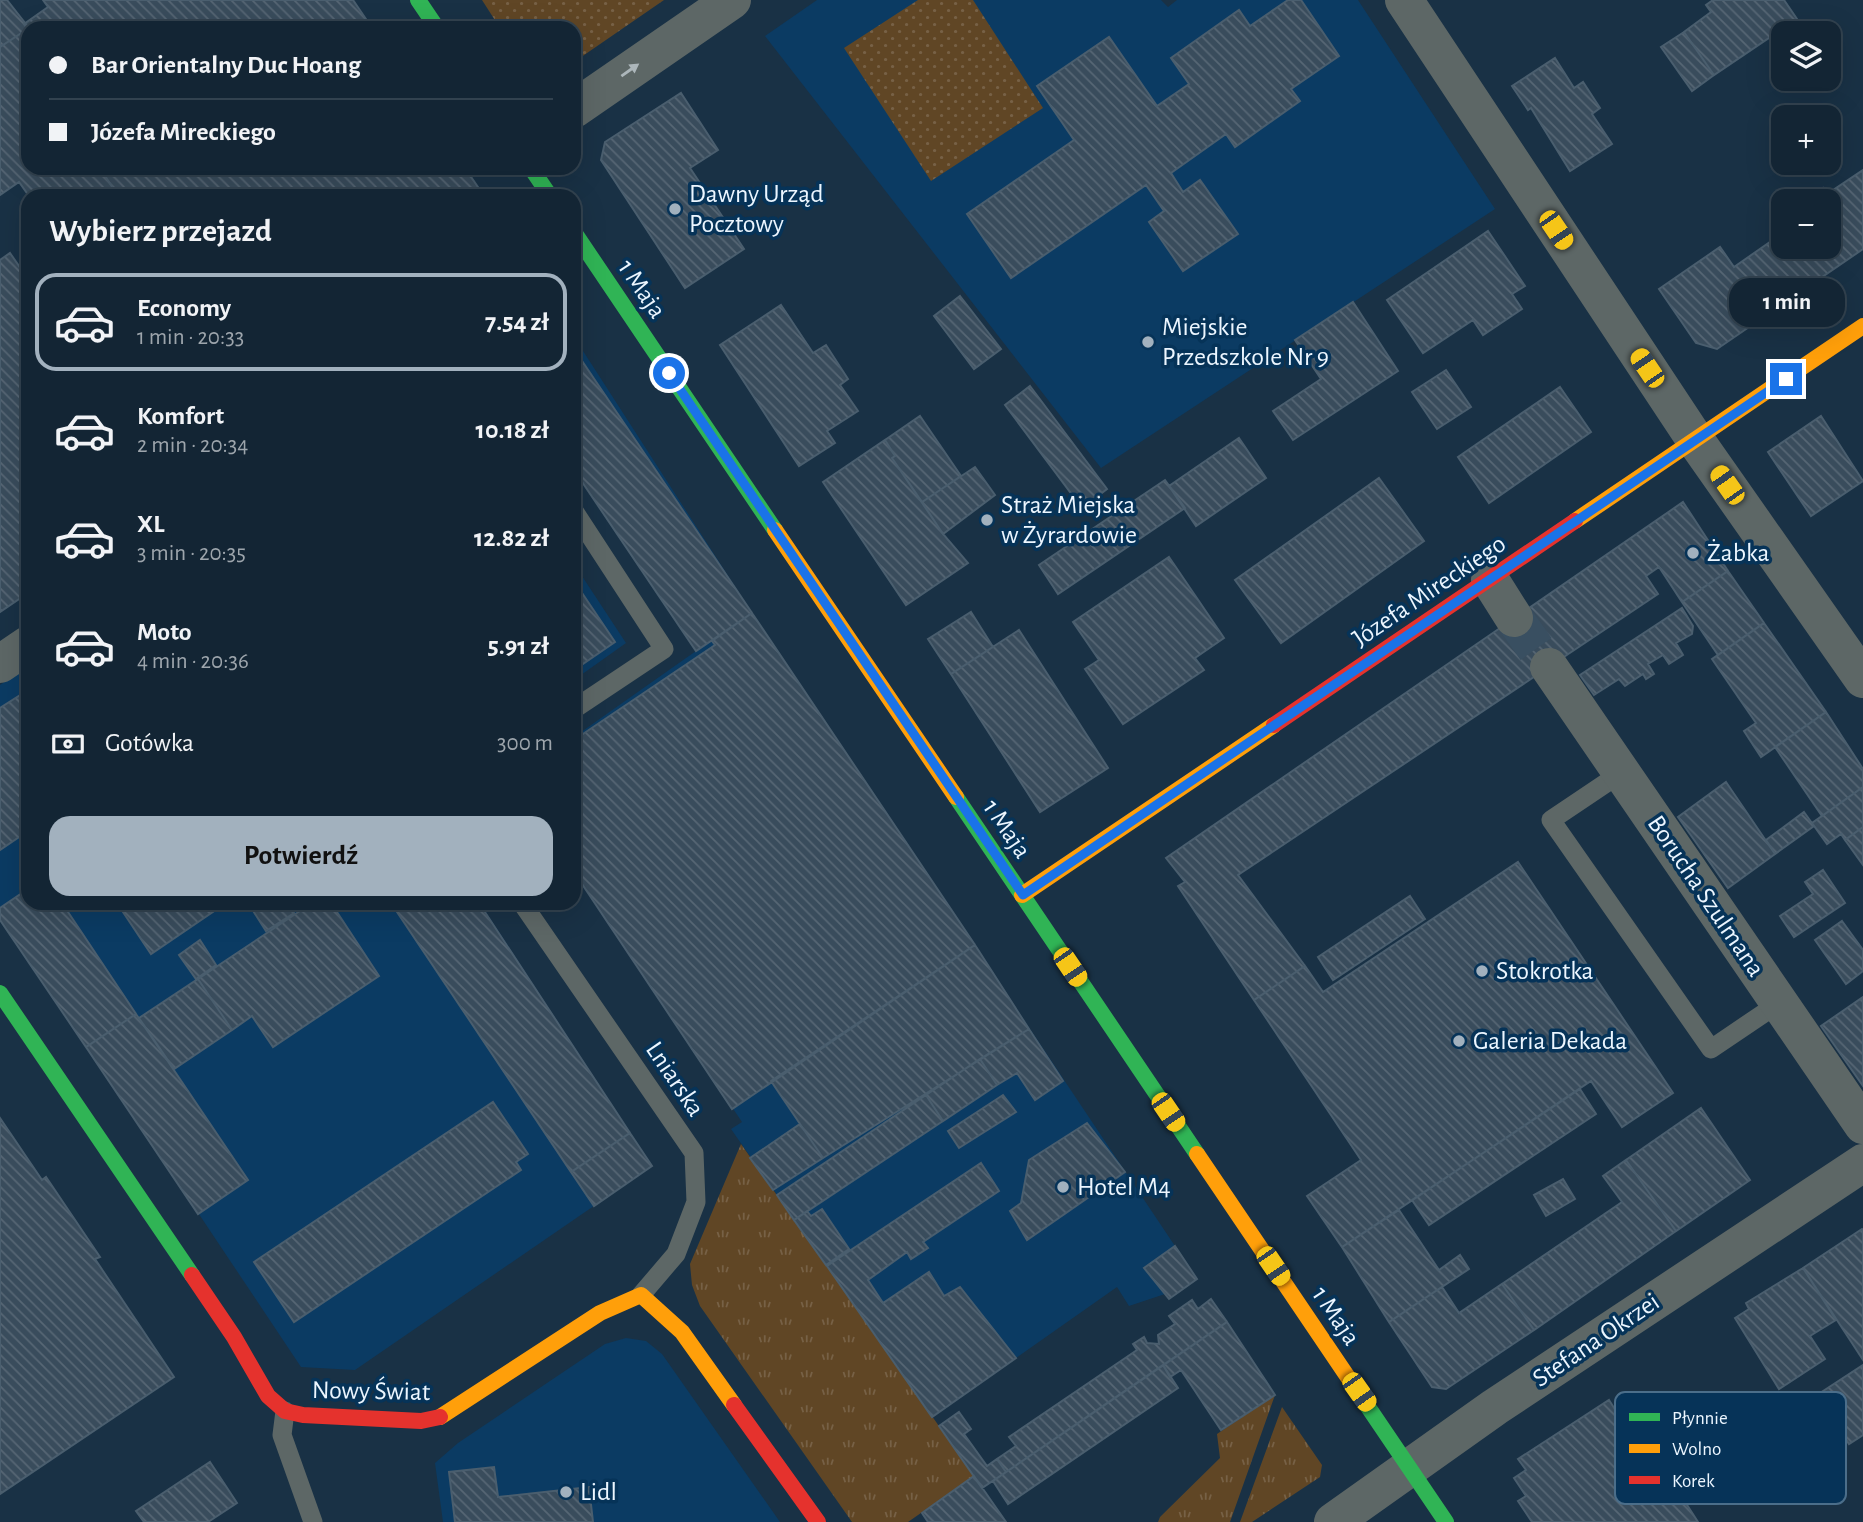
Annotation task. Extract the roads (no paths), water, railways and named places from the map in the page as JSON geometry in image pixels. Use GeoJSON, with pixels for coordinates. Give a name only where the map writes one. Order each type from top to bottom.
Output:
{"type":"FeatureCollection","features":[{"type":"Feature","properties":{"kind":"street"},"geometry":{"type":"LineString","coordinates":[[418,0],[432,21]]}},
{"type":"Feature","properties":{"kind":"street"},"geometry":{"type":"LineString","coordinates":[[581,104],[732,0]]}},
{"type":"Feature","properties":{"kind":"street"},"geometry":{"type":"LineString","coordinates":[[1404,0],[1696,441],[1863,679]]}},
{"type":"Feature","properties":{"kind":"street","name":"1 Maja"},"geometry":{"type":"LineString","coordinates":[[581,256],[1023,895],[1446,1522]]}},
{"type":"Feature","properties":{"kind":"street","name":"Józefa Mireckiego"},"geometry":{"type":"LineString","coordinates":[[1023,895],[1863,327]]}},
{"type":"Feature","properties":{"kind":"street"},"geometry":{"type":"LineString","coordinates":[[1490,580],[1514,618]]}},
{"type":"Feature","properties":{"kind":"street"},"geometry":{"type":"LineString","coordinates":[[0,664],[21,650]]}},
{"type":"Feature","properties":{"kind":"street","name":"Borucha Szulmana"},"geometry":{"type":"LineString","coordinates":[[1549,667],[1863,1125]]}},
{"type":"Feature","properties":{"kind":"street","name":"Nowy Świat"},"geometry":{"type":"LineString","coordinates":[[0,993],[234,1337],[268,1396],[285,1411],[303,1415],[404,1421],[441,1417],[600,1313],[641,1295]]}},
{"type":"Feature","properties":{"kind":"street","name":"Stefana Okrzei"},"geometry":{"type":"LineString","coordinates":[[1333,1522],[1410,1467],[1863,1163]]}},
{"type":"Feature","properties":{"kind":"street"},"geometry":{"type":"LineString","coordinates":[[641,1295],[682,1332],[818,1522]]}},
{"type":"Feature","properties":{"kind":"lane"},"geometry":{"type":"LineString","coordinates":[[581,522],[664,649],[581,704]]}},
{"type":"Feature","properties":{"kind":"lane"},"geometry":{"type":"LineString","coordinates":[[1621,773],[1551,820],[1711,1049],[1779,1003]]}},
{"type":"Feature","properties":{"kind":"lane","name":"Lniarska"},"geometry":{"type":"LineString","coordinates":[[527,910],[694,1153],[696,1202],[676,1254],[641,1295]]}},
{"type":"Feature","properties":{"kind":"lane"},"geometry":{"type":"LineString","coordinates":[[285,1411],[282,1435],[313,1522]]}},
{"type":"Feature","properties":{"kind":"tunnel"},"geometry":{"type":"LineString","coordinates":[[1514,618],[1549,667]]}},
{"type":"Feature","properties":{"kind":"place","name":"Dawny Urząd Pocztowy"},"geometry":{"type":"Point","coordinates":[675,209]}},
{"type":"Feature","properties":{"kind":"place","name":"Miejskie Przedszkole Nr 9"},"geometry":{"type":"Point","coordinates":[1148,342]}},
{"type":"Feature","properties":{"kind":"place","name":"Straż Miejska w Żyrardowie"},"geometry":{"type":"Point","coordinates":[987,520]}},
{"type":"Feature","properties":{"kind":"place","name":"Żabka"},"geometry":{"type":"Point","coordinates":[1693,553]}},
{"type":"Feature","properties":{"kind":"place","name":"Stokrotka"},"geometry":{"type":"Point","coordinates":[1482,971]}},
{"type":"Feature","properties":{"kind":"place","name":"Galeria Dekada"},"geometry":{"type":"Point","coordinates":[1459,1041]}},
{"type":"Feature","properties":{"kind":"place","name":"Hotel M4"},"geometry":{"type":"Point","coordinates":[1063,1187]}},
{"type":"Feature","properties":{"kind":"place","name":"Lidl"},"geometry":{"type":"Point","coordinates":[566,1492]}}]}
